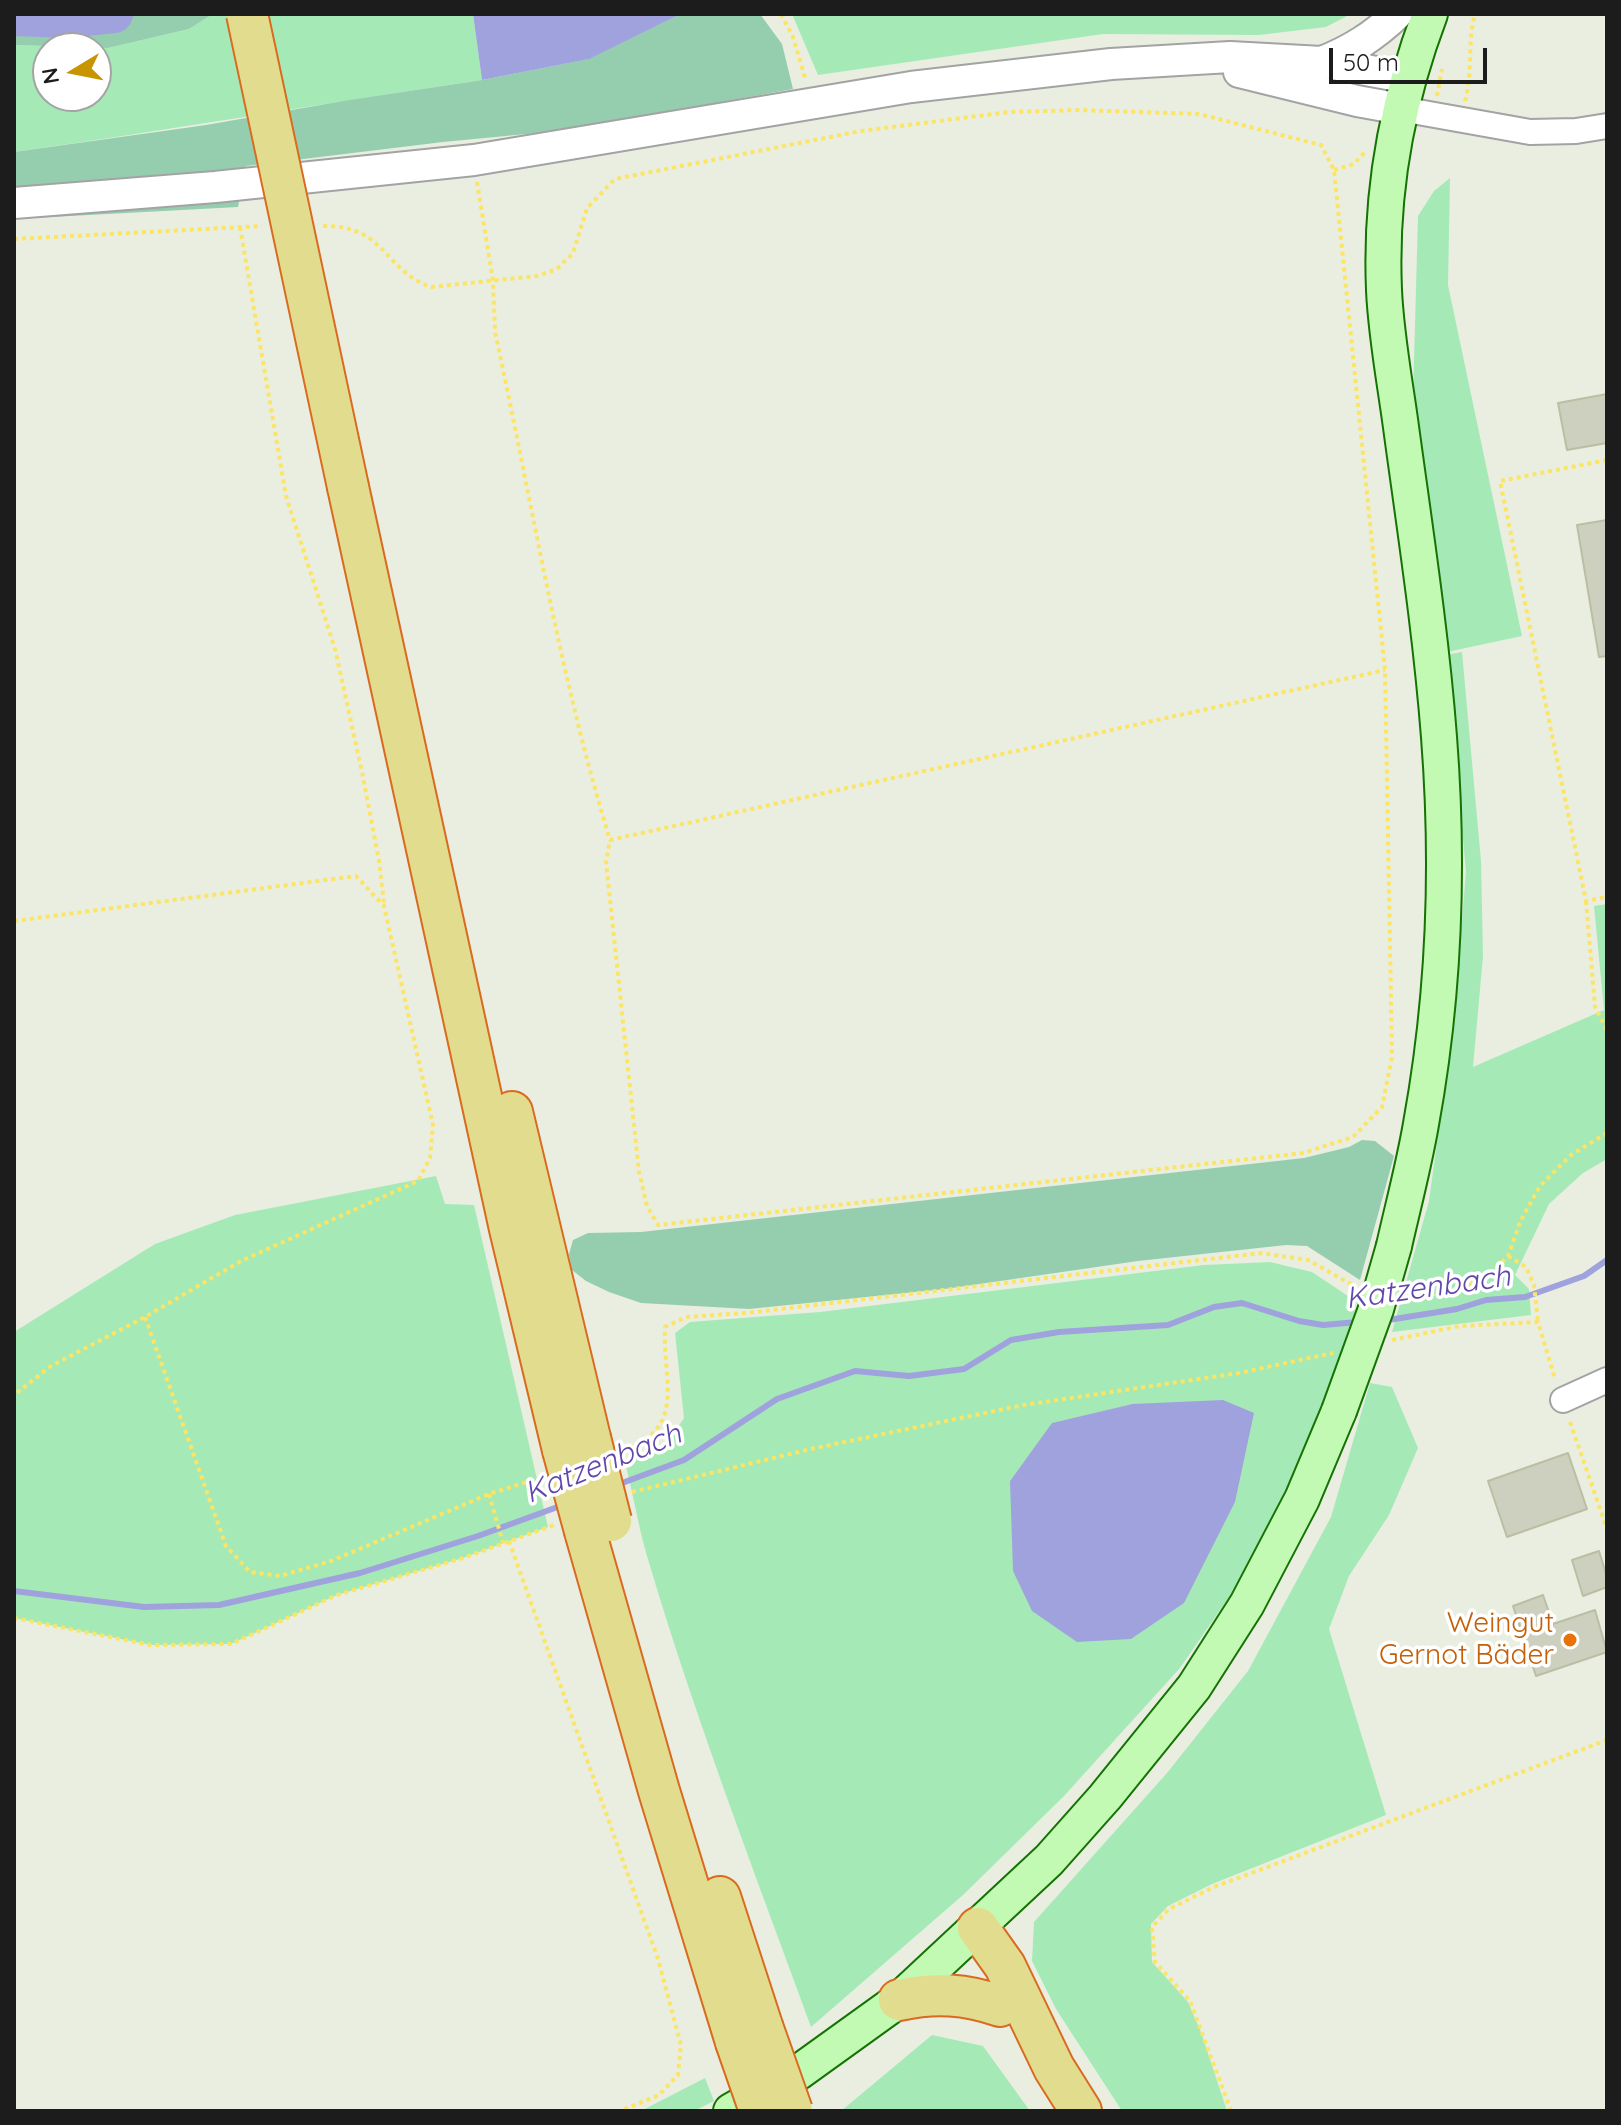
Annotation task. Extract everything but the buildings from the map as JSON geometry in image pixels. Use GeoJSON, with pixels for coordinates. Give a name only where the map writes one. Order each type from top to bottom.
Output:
{"type":"FeatureCollection","features":[{"type":"Feature","properties":{"kind":"highway"},"geometry":{"type":"LineString","coordinates":[[247,14],[362,484]]}},
{"type":"Feature","properties":{"kind":"highway"},"geometry":{"type":"LineString","coordinates":[[275,14],[362,484],[507,1215],[596,1517],[659,1791],[749,2034],[792,2111]]}},
{"type":"Feature","properties":{"kind":"highway"},"geometry":{"type":"LineString","coordinates":[[971,1934],[979,1974],[1000,2006],[1054,2068]]}},
{"type":"Feature","properties":{"kind":"highway"},"geometry":{"type":"LineString","coordinates":[[971,1934],[1005,1966],[1054,2068],[1081,2111]]}},
{"type":"Feature","properties":{"kind":"highway"},"geometry":{"type":"LineString","coordinates":[[899,2000],[946,1994],[1000,2006]]}},
{"type":"Feature","properties":{"kind":"highway"},"geometry":{"type":"LineString","coordinates":[[749,2034],[760,2111]]}},
{"type":"Feature","properties":{"kind":"main road"},"geometry":{"type":"LineString","coordinates":[[731,2111],[799,2072],[899,2000],[1049,1860],[1105,1797],[1194,1687],[1247,1604],[1302,1499],[1339,1411],[1376,1309],[1394,1246],[1421,1124],[1435,1027],[1444,887],[1439,740],[1429,625],[1384,291],[1386,218],[1393,147],[1405,94],[1430,14]]}},
{"type":"Feature","properties":{"kind":"street"},"geometry":{"type":"LineString","coordinates":[[1322,62],[1354,49],[1397,14]]}},
{"type":"Feature","properties":{"kind":"street"},"geometry":{"type":"LineString","coordinates":[[14,203],[215,187],[474,160],[812,103],[1031,71],[1230,57],[1322,62],[1460,118],[1530,132],[1576,131],[1607,126]]}},
{"type":"Feature","properties":{"kind":"street"},"geometry":{"type":"LineString","coordinates":[[1163,61],[1263,77],[1357,101],[1405,94]]}},
{"type":"Feature","properties":{"kind":"street"},"geometry":{"type":"LineString","coordinates":[[1563,1400],[1607,1380]]}},
{"type":"Feature","properties":{"kind":"path"},"geometry":{"type":"LineString","coordinates":[[781,14],[793,37],[812,103]]}},
{"type":"Feature","properties":{"kind":"path"},"geometry":{"type":"LineString","coordinates":[[1460,118],[1470,82],[1470,33],[1475,14]]}},
{"type":"Feature","properties":{"kind":"path"},"geometry":{"type":"LineString","coordinates":[[313,226],[343,225],[369,236],[402,270],[431,287],[493,281],[537,276],[557,269],[573,253],[587,208],[615,179],[861,131],[1009,112],[1079,110],[1199,114],[1321,145],[1334,170],[1385,670],[1392,1057],[1382,1107],[1353,1137],[1303,1153],[658,1225],[647,1206],[639,1172],[606,862],[610,840],[588,772],[495,332],[493,281],[474,160]]}},
{"type":"Feature","properties":{"kind":"path"},"geometry":{"type":"LineString","coordinates":[[1334,170],[1354,164],[1373,143]]}},
{"type":"Feature","properties":{"kind":"path"},"geometry":{"type":"LineString","coordinates":[[14,239],[269,226]]}},
{"type":"Feature","properties":{"kind":"path"},"geometry":{"type":"LineString","coordinates":[[14,1395],[51,1366],[145,1317],[241,1261],[418,1181],[430,1158],[433,1125],[384,906],[365,787],[335,649],[286,496],[240,227]]}},
{"type":"Feature","properties":{"kind":"path"},"geometry":{"type":"LineString","coordinates":[[1607,460],[1500,481],[1586,901],[1595,1007],[1607,1030]]}},
{"type":"Feature","properties":{"kind":"path"},"geometry":{"type":"LineString","coordinates":[[610,840],[1385,670]]}},
{"type":"Feature","properties":{"kind":"path"},"geometry":{"type":"LineString","coordinates":[[14,921],[356,876],[384,906]]}},
{"type":"Feature","properties":{"kind":"path"},"geometry":{"type":"LineString","coordinates":[[1586,901],[1607,897]]}},
{"type":"Feature","properties":{"kind":"path"},"geometry":{"type":"LineString","coordinates":[[1399,1297],[1411,1301],[1460,1288],[1491,1273],[1508,1256],[1521,1220],[1540,1186],[1571,1155],[1607,1133]]}},
{"type":"Feature","properties":{"kind":"path"},"geometry":{"type":"LineString","coordinates":[[145,1317],[226,1546],[250,1572],[280,1576],[331,1561],[579,1454],[644,1443],[663,1421],[669,1391],[665,1327],[686,1317],[746,1313],[1261,1253],[1308,1260],[1349,1285],[1361,1288]]}},
{"type":"Feature","properties":{"kind":"path"},"geometry":{"type":"LineString","coordinates":[[1508,1256],[1526,1267],[1534,1285],[1546,1356],[1607,1529]]}},
{"type":"Feature","properties":{"kind":"path"},"geometry":{"type":"LineString","coordinates":[[1387,1341],[1460,1326],[1538,1322]]}},
{"type":"Feature","properties":{"kind":"path"},"geometry":{"type":"LineString","coordinates":[[14,1618],[151,1645],[231,1644],[337,1595],[596,1517],[640,1488],[1024,1405],[1239,1373],[1343,1351]]}},
{"type":"Feature","properties":{"kind":"path"},"geometry":{"type":"LineString","coordinates":[[489,1494],[658,1959],[681,2045],[678,2075],[659,2095],[620,2111]]}},
{"type":"Feature","properties":{"kind":"path"},"geometry":{"type":"LineString","coordinates":[[1231,2111],[1190,2001],[1155,1962],[1152,1927],[1169,1909],[1214,1887],[1607,1740]]}},
{"type":"Feature","properties":{"kind":"green space"},"geometry":{"type":"Polygon","coordinates":[[[14,14],[213,14],[189,29],[112,47],[112,32],[32,32],[32,46],[14,45],[14,14]]]}},
{"type":"Feature","properties":{"kind":"green space"},"geometry":{"type":"Polygon","coordinates":[[[213,14],[473,14],[482,80],[14,152],[14,45],[32,46],[32,112],[112,112],[112,47],[189,29],[213,14]]]}},
{"type":"Feature","properties":{"kind":"green space"},"geometry":{"type":"Polygon","coordinates":[[[681,14],[760,14],[782,44],[793,89],[568,130],[246,166],[238,207],[14,219],[14,152],[206,125],[482,80],[588,59],[681,14]]]}},
{"type":"Feature","properties":{"kind":"green space"},"geometry":{"type":"Polygon","coordinates":[[[792,14],[1351,14],[1326,27],[1259,35],[1103,34],[818,75],[792,14]]]}},
{"type":"Feature","properties":{"kind":"green space"},"geometry":{"type":"Polygon","coordinates":[[[1450,178],[1448,285],[1522,636],[1447,652],[1413,397],[1418,216],[1434,191],[1450,178]]]}},
{"type":"Feature","properties":{"kind":"green space"},"geometry":{"type":"Polygon","coordinates":[[[1462,652],[1481,861],[1483,956],[1473,1067],[1604,1010],[1594,906],[1607,904],[1607,1159],[1583,1173],[1549,1204],[1515,1275],[1529,1289],[1531,1315],[1392,1332],[1429,1201],[1454,1017],[1466,871],[1445,655],[1462,652]]]}},
{"type":"Feature","properties":{"kind":"green space"},"geometry":{"type":"Polygon","coordinates":[[[1362,1140],[1375,1141],[1394,1156],[1360,1280],[1307,1246],[1286,1245],[1138,1261],[945,1289],[749,1309],[641,1303],[586,1281],[572,1270],[569,1254],[573,1240],[588,1233],[641,1232],[1304,1158],[1349,1147],[1362,1140]]]}},
{"type":"Feature","properties":{"kind":"green space"},"geometry":{"type":"Polygon","coordinates":[[[436,1176],[445,1204],[474,1205],[548,1527],[463,1558],[337,1595],[231,1644],[151,1645],[14,1618],[14,1332],[155,1244],[235,1215],[436,1176]]]}},
{"type":"Feature","properties":{"kind":"green space"},"geometry":{"type":"Polygon","coordinates":[[[1270,1262],[1312,1272],[1357,1302],[1333,1396],[1256,1558],[1180,1668],[1064,1796],[963,1895],[811,2027],[684,1675],[647,1556],[625,1462],[665,1446],[684,1418],[675,1333],[690,1322],[820,1312],[1204,1265],[1270,1262]],[[1132,1404],[1053,1423],[1010,1481],[1132,1404]]]}},
{"type":"Feature","properties":{"kind":"green space"},"geometry":{"type":"Polygon","coordinates":[[[1370,1383],[1392,1387],[1418,1448],[1389,1515],[1349,1576],[1329,1629],[1386,1815],[1212,1884],[1168,1906],[1151,1924],[1152,1962],[1188,2002],[1227,2111],[1122,2111],[1056,2009],[1032,1961],[1034,1922],[1167,1773],[1248,1671],[1331,1517],[1370,1383]]]}},
{"type":"Feature","properties":{"kind":"green space"},"geometry":{"type":"Polygon","coordinates":[[[932,2035],[983,2046],[1030,2111],[841,2111],[932,2035]]]}},
{"type":"Feature","properties":{"kind":"green space"},"geometry":{"type":"Polygon","coordinates":[[[705,2078],[714,2101],[694,2111],[641,2111],[705,2078]]]}},
{"type":"Feature","properties":{"kind":"water"},"geometry":{"type":"Polygon","coordinates":[[[473,14],[681,14],[589,59],[482,80],[473,14]]]}},
{"type":"Feature","properties":{"kind":"water"},"geometry":{"type":"Polygon","coordinates":[[[1223,1400],[1254,1413],[1235,1502],[1184,1603],[1131,1639],[1077,1642],[1032,1611],[1013,1571],[1010,1481],[1052,1423],[1132,1404],[1223,1400]]]}},
{"type":"Feature","properties":{"kind":"waterway"},"geometry":{"type":"LineString","coordinates":[[14,17],[66,19],[114,14]]}},
{"type":"Feature","properties":{"kind":"waterway","name":"Katzenbach"},"geometry":{"type":"LineString","coordinates":[[1382,1321],[1457,1309],[1486,1300],[1525,1297],[1584,1276],[1607,1260]]}},
{"type":"Feature","properties":{"kind":"waterway","name":"Katzenbach"},"geometry":{"type":"LineString","coordinates":[[614,1486],[684,1460],[777,1399],[855,1371],[909,1376],[964,1369],[1011,1340],[1059,1332],[1168,1325],[1214,1307],[1242,1303],[1299,1321],[1323,1325],[1358,1322]]}},
{"type":"Feature","properties":{"kind":"waterway","name":"Katzenbach"},"geometry":{"type":"LineString","coordinates":[[14,1591],[144,1607],[219,1605],[360,1573],[563,1505]]}},
{"type":"Feature","properties":{"kind":"place","name":"Weingut Gernot Bäder"},"geometry":{"type":"Point","coordinates":[1570,1640]}}]}
